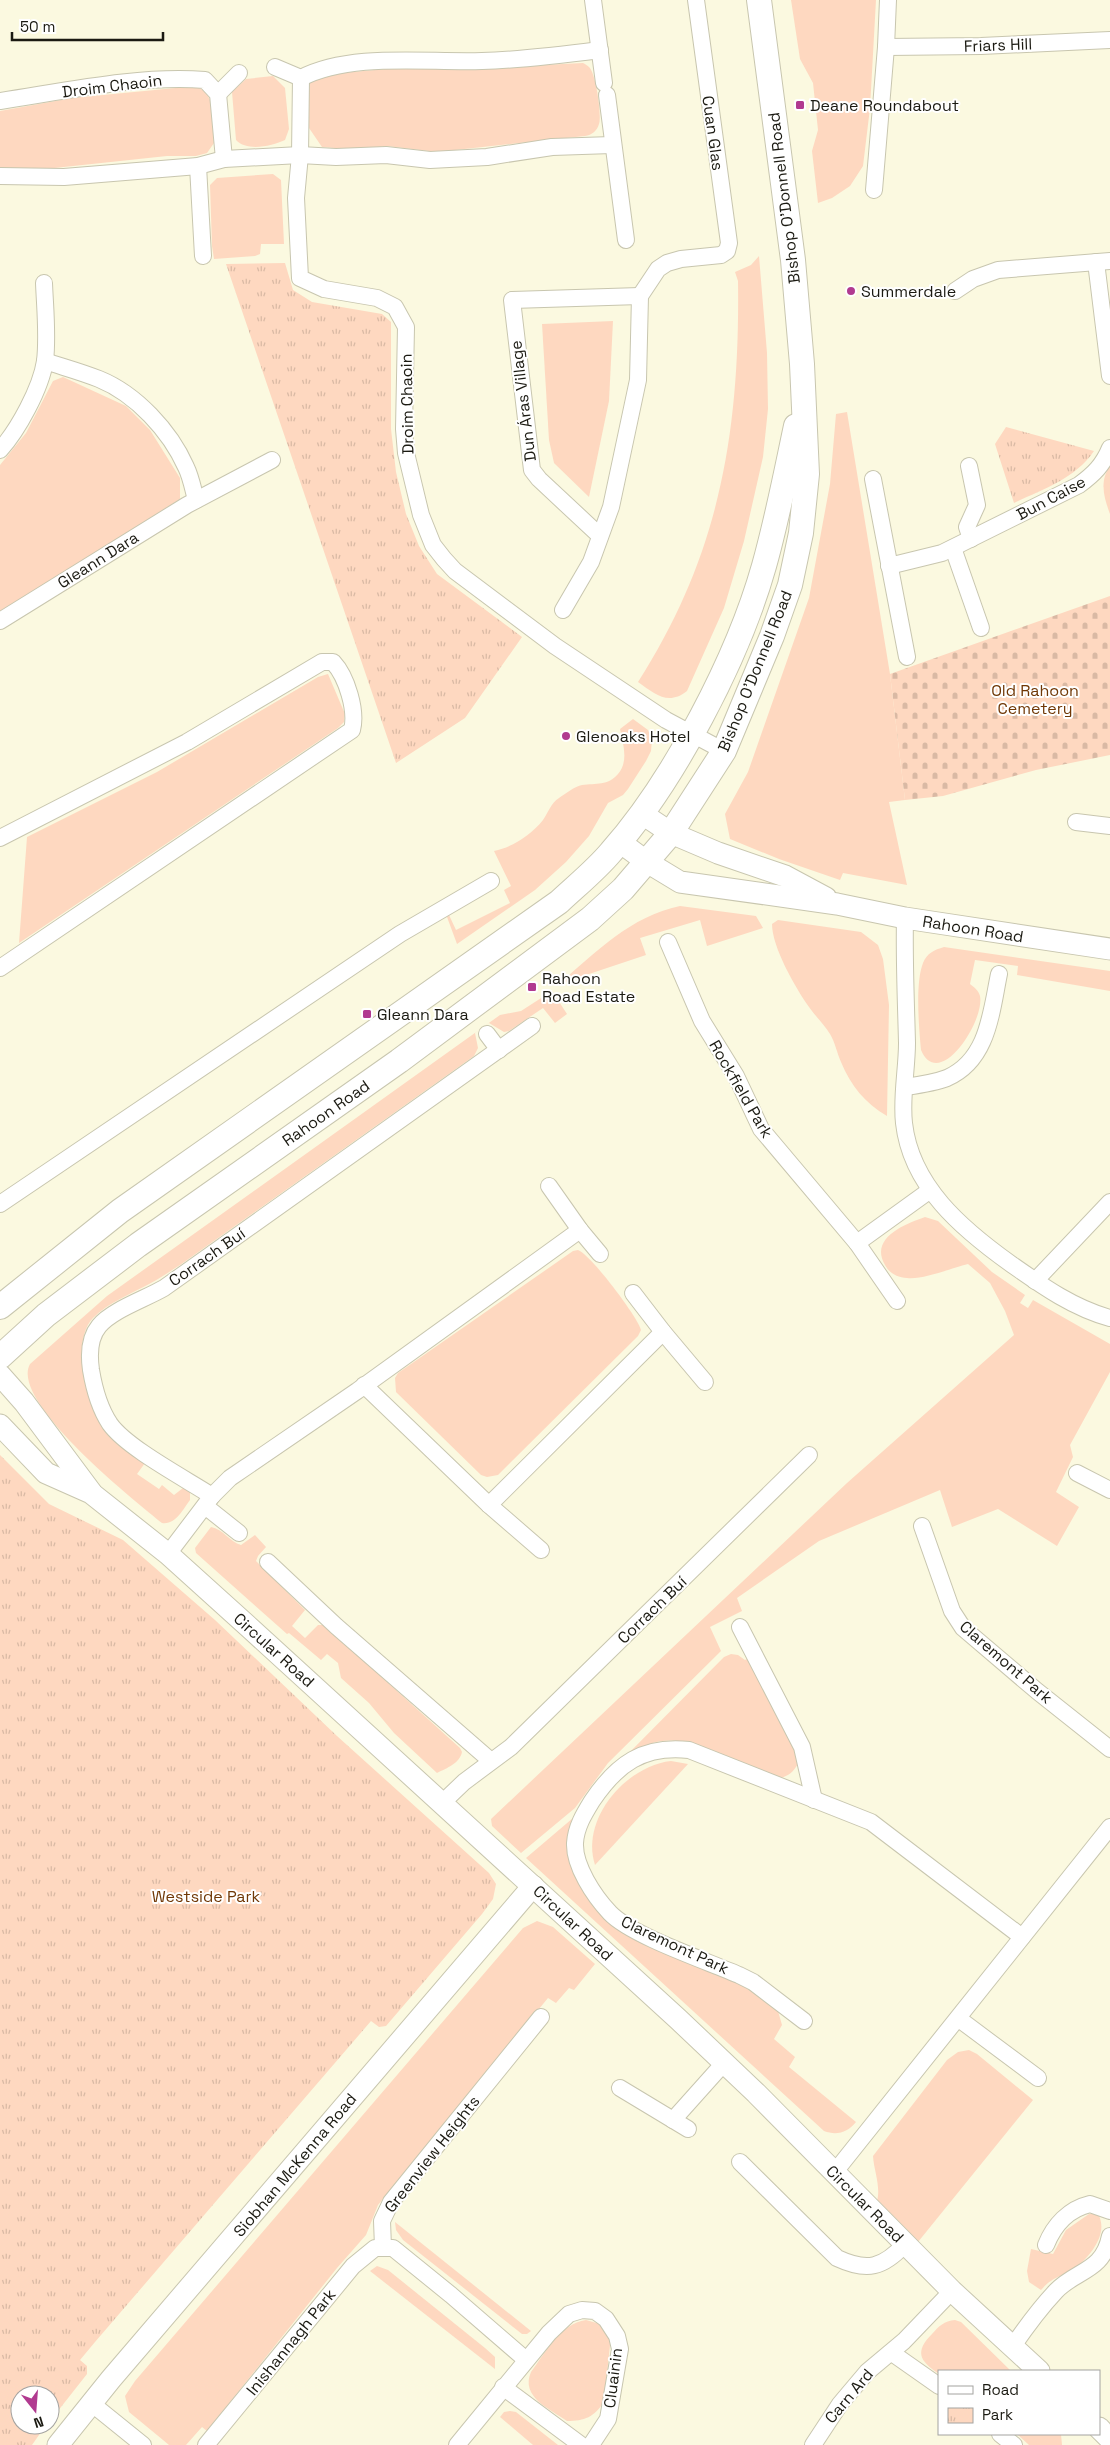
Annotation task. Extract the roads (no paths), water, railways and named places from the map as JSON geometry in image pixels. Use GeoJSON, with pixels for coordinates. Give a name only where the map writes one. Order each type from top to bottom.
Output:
{"type":"FeatureCollection","features":[{"type":"Feature","properties":{"kind":"main road","name":"Bishop O'Donnell Road"},"geometry":{"type":"LineString","coordinates":[[647,862],[671,833],[724,751],[772,636],[790,585],[801,533],[807,474],[800,340],[792,251],[759,0]]}},
{"type":"Feature","properties":{"kind":"main road","name":"Bishop O'Donnell Road"},"geometry":{"type":"LineString","coordinates":[[620,842],[692,734],[742,629],[763,568],[802,397]]}},
{"type":"Feature","properties":{"kind":"main road"},"geometry":{"type":"LineString","coordinates":[[0,1307],[120,1211],[559,902],[598,866],[620,842]]}},
{"type":"Feature","properties":{"kind":"main road","name":"Rahoon Road"},"geometry":{"type":"LineString","coordinates":[[0,1357],[46,1315],[138,1245],[517,975],[596,913],[647,862]]}},
{"type":"Feature","properties":{"kind":"street"},"geometry":{"type":"LineString","coordinates":[[593,0],[626,240]]}},
{"type":"Feature","properties":{"kind":"street","name":"Cuan Glas"},"geometry":{"type":"LineString","coordinates":[[640,296],[658,269],[667,263],[680,258],[714,257],[727,251],[729,243],[696,0]]}},
{"type":"Feature","properties":{"kind":"street"},"geometry":{"type":"LineString","coordinates":[[874,190],[888,0]]}},
{"type":"Feature","properties":{"kind":"street","name":"Friars Hill"},"geometry":{"type":"LineString","coordinates":[[886,47],[981,46],[1110,40]]}},
{"type":"Feature","properties":{"kind":"street"},"geometry":{"type":"LineString","coordinates":[[275,67],[301,78],[319,69],[341,64],[424,59],[481,61],[600,50]]}},
{"type":"Feature","properties":{"kind":"street"},"geometry":{"type":"LineString","coordinates":[[224,160],[218,94],[240,73]]}},
{"type":"Feature","properties":{"kind":"street","name":"Droim Chaoin"},"geometry":{"type":"LineString","coordinates":[[0,102],[81,88],[179,78],[205,80],[218,94]]}},
{"type":"Feature","properties":{"kind":"street","name":"Droim Chaoin"},"geometry":{"type":"LineString","coordinates":[[301,78],[300,155],[296,198],[300,278],[324,290],[377,298],[395,306],[406,327],[404,430],[406,453],[420,514],[433,545],[455,571],[555,646],[666,720],[724,751]]}},
{"type":"Feature","properties":{"kind":"street"},"geometry":{"type":"LineString","coordinates":[[0,176],[64,177],[198,166],[224,160],[300,155],[336,157],[386,155],[430,160],[487,157],[552,148],[612,145]]}},
{"type":"Feature","properties":{"kind":"street"},"geometry":{"type":"LineString","coordinates":[[198,166],[203,256]]}},
{"type":"Feature","properties":{"kind":"street"},"geometry":{"type":"LineString","coordinates":[[955,290],[973,279],[998,270],[1103,261],[1110,376]]}},
{"type":"Feature","properties":{"kind":"street"},"geometry":{"type":"LineString","coordinates":[[0,450],[9,440],[30,404],[45,362],[44,283]]}},
{"type":"Feature","properties":{"kind":"street"},"geometry":{"type":"LineString","coordinates":[[563,610],[590,562],[612,507],[638,380],[640,296]]}},
{"type":"Feature","properties":{"kind":"street","name":"Dun Áras Village"},"geometry":{"type":"LineString","coordinates":[[600,536],[539,480],[532,470],[512,300],[640,296]]}},
{"type":"Feature","properties":{"kind":"street"},"geometry":{"type":"LineString","coordinates":[[45,362],[101,379],[129,396],[151,416],[172,442],[186,468],[196,500]]}},
{"type":"Feature","properties":{"kind":"street","name":"Bun Caise"},"geometry":{"type":"LineString","coordinates":[[889,566],[926,558],[953,548],[1079,485],[1099,469],[1110,448]]}},
{"type":"Feature","properties":{"kind":"street","name":"Gleann Dara"},"geometry":{"type":"LineString","coordinates":[[0,621],[196,500],[272,460]]}},
{"type":"Feature","properties":{"kind":"street"},"geometry":{"type":"LineString","coordinates":[[969,466],[977,505],[967,527],[975,537]]}},
{"type":"Feature","properties":{"kind":"street"},"geometry":{"type":"LineString","coordinates":[[873,479],[907,657]]}},
{"type":"Feature","properties":{"kind":"street"},"geometry":{"type":"LineString","coordinates":[[953,548],[981,628]]}},
{"type":"Feature","properties":{"kind":"street"},"geometry":{"type":"LineString","coordinates":[[0,838],[187,742],[322,662],[332,662],[342,675],[355,720],[352,730],[0,968]]}},
{"type":"Feature","properties":{"kind":"street","name":"Rahoon Road"},"geometry":{"type":"LineString","coordinates":[[641,813],[671,833],[718,853],[785,876],[837,904]]}},
{"type":"Feature","properties":{"kind":"street"},"geometry":{"type":"LineString","coordinates":[[1076,822],[1110,826]]}},
{"type":"Feature","properties":{"kind":"street","name":"Rahoon Road"},"geometry":{"type":"LineString","coordinates":[[620,842],[647,862],[680,882],[837,904],[905,918],[1110,949]]}},
{"type":"Feature","properties":{"kind":"street"},"geometry":{"type":"LineString","coordinates":[[0,1204],[400,934],[492,881]]}},
{"type":"Feature","properties":{"kind":"street"},"geometry":{"type":"LineString","coordinates":[[905,918],[904,1122],[909,1146],[930,1191],[968,1230],[1035,1281],[1076,1305],[1110,1318]]}},
{"type":"Feature","properties":{"kind":"street","name":"Rockfield Park"},"geometry":{"type":"LineString","coordinates":[[668,942],[702,1021],[736,1076],[761,1129],[857,1243],[897,1301]]}},
{"type":"Feature","properties":{"kind":"street"},"geometry":{"type":"LineString","coordinates":[[905,1087],[947,1078],[960,1071],[971,1060],[986,1034],[999,974]]}},
{"type":"Feature","properties":{"kind":"street","name":"Corrach Buí"},"geometry":{"type":"LineString","coordinates":[[239,1533],[209,1501],[126,1440],[110,1424],[100,1401],[91,1366],[90,1349],[97,1328],[108,1318],[164,1288],[532,1026]]}},
{"type":"Feature","properties":{"kind":"street"},"geometry":{"type":"LineString","coordinates":[[487,1034],[499,1050]]}},
{"type":"Feature","properties":{"kind":"street"},"geometry":{"type":"LineString","coordinates":[[549,1186],[580,1230],[600,1254]]}},
{"type":"Feature","properties":{"kind":"street"},"geometry":{"type":"LineString","coordinates":[[857,1243],[930,1191]]}},
{"type":"Feature","properties":{"kind":"street"},"geometry":{"type":"LineString","coordinates":[[1035,1281],[1110,1202]]}},
{"type":"Feature","properties":{"kind":"street"},"geometry":{"type":"LineString","coordinates":[[168,1554],[209,1501],[230,1478],[364,1386],[580,1230]]}},
{"type":"Feature","properties":{"kind":"street"},"geometry":{"type":"LineString","coordinates":[[633,1293],[705,1382]]}},
{"type":"Feature","properties":{"kind":"street"},"geometry":{"type":"LineString","coordinates":[[489,1505],[663,1332]]}},
{"type":"Feature","properties":{"kind":"street","name":"Circular Road"},"geometry":{"type":"LineString","coordinates":[[0,1375],[24,1402],[91,1493]]}},
{"type":"Feature","properties":{"kind":"street"},"geometry":{"type":"LineString","coordinates":[[364,1386],[489,1505],[540,1550]]}},
{"type":"Feature","properties":{"kind":"street","name":"Circular Road"},"geometry":{"type":"LineString","coordinates":[[0,1425],[46,1473],[91,1493],[168,1554],[533,1886],[724,2063],[952,2291],[1038,2370]]}},
{"type":"Feature","properties":{"kind":"street","name":"Corrach Buí"},"geometry":{"type":"LineString","coordinates":[[441,1804],[464,1782],[511,1746],[539,1720],[808,1455]]}},
{"type":"Feature","properties":{"kind":"street"},"geometry":{"type":"LineString","coordinates":[[1077,1472],[1110,1490]]}},
{"type":"Feature","properties":{"kind":"street","name":"Claremont Park"},"geometry":{"type":"LineString","coordinates":[[922,1526],[952,1611],[963,1628],[1037,1692],[1110,1749]]}},
{"type":"Feature","properties":{"kind":"street"},"geometry":{"type":"LineString","coordinates":[[268,1562],[336,1626],[491,1761]]}},
{"type":"Feature","properties":{"kind":"street"},"geometry":{"type":"LineString","coordinates":[[740,1627],[802,1747],[814,1800]]}},
{"type":"Feature","properties":{"kind":"street","name":"Claremont Park"},"geometry":{"type":"LineString","coordinates":[[804,2022],[753,1982],[638,1932],[619,1921],[606,1908],[586,1878],[578,1860],[575,1843],[581,1819],[610,1778],[629,1761],[660,1749],[689,1750],[871,1822],[1022,1937]]}},
{"type":"Feature","properties":{"kind":"street"},"geometry":{"type":"LineString","coordinates":[[834,2173],[959,2019],[1110,1827]]}},
{"type":"Feature","properties":{"kind":"street","name":"Siobhan McKenna Road"},"geometry":{"type":"LineString","coordinates":[[58,2445],[91,2403],[533,1886]]}},
{"type":"Feature","properties":{"kind":"street","name":"Greenview Heights"},"geometry":{"type":"LineString","coordinates":[[383,2246],[382,2221],[391,2202],[541,2017]]}},
{"type":"Feature","properties":{"kind":"street"},"geometry":{"type":"LineString","coordinates":[[959,2019],[1038,2078]]}},
{"type":"Feature","properties":{"kind":"street"},"geometry":{"type":"LineString","coordinates":[[673,2120],[724,2063]]}},
{"type":"Feature","properties":{"kind":"street"},"geometry":{"type":"LineString","coordinates":[[620,2088],[688,2129]]}},
{"type":"Feature","properties":{"kind":"street"},"geometry":{"type":"LineString","coordinates":[[740,2162],[837,2258],[852,2265],[875,2266],[884,2263],[905,2244]]}},
{"type":"Feature","properties":{"kind":"street"},"geometry":{"type":"LineString","coordinates":[[1046,2245],[1056,2226],[1075,2210],[1090,2204],[1110,2211]]}},
{"type":"Feature","properties":{"kind":"street"},"geometry":{"type":"LineString","coordinates":[[1013,2346],[1054,2292],[1096,2264],[1105,2251],[1110,2236]]}},
{"type":"Feature","properties":{"kind":"street"},"geometry":{"type":"LineString","coordinates":[[383,2246],[395,2250],[451,2295],[525,2360],[457,2445]]}},
{"type":"Feature","properties":{"kind":"street","name":"Inishannagh Park"},"geometry":{"type":"LineString","coordinates":[[206,2445],[353,2266],[370,2251],[383,2246]]}},
{"type":"Feature","properties":{"kind":"street","name":"Carn Ard"},"geometry":{"type":"LineString","coordinates":[[813,2445],[845,2398],[874,2365],[892,2353],[952,2291]]}},
{"type":"Feature","properties":{"kind":"street","name":"Cluainin"},"geometry":{"type":"LineString","coordinates":[[525,2360],[569,2314],[582,2310],[595,2311],[610,2324],[619,2342],[620,2349],[608,2419],[591,2445]]}},
{"type":"Feature","properties":{"kind":"street"},"geometry":{"type":"LineString","coordinates":[[892,2353],[938,2385]]}},
{"type":"Feature","properties":{"kind":"street"},"geometry":{"type":"LineString","coordinates":[[503,2387],[581,2445]]}},
{"type":"Feature","properties":{"kind":"street"},"geometry":{"type":"LineString","coordinates":[[91,2403],[143,2445]]}},
{"type":"Feature","properties":{"kind":"street"},"geometry":{"type":"LineString","coordinates":[[1001,2435],[1014,2445]]}},
{"type":"Feature","properties":{"kind":"place","name":"Deane Roundabout"},"geometry":{"type":"Point","coordinates":[800,105]}},
{"type":"Feature","properties":{"kind":"place","name":"Summerdale"},"geometry":{"type":"Point","coordinates":[851,291]}},
{"type":"Feature","properties":{"kind":"place","name":"Glenoaks Hotel"},"geometry":{"type":"Point","coordinates":[566,736]}},
{"type":"Feature","properties":{"kind":"place","name":"Rahoon Road Estate"},"geometry":{"type":"Point","coordinates":[532,987]}},
{"type":"Feature","properties":{"kind":"place","name":"Gleann Dara"},"geometry":{"type":"Point","coordinates":[367,1014]}},
{"type":"Feature","properties":{"kind":"park label","name":"Old Rahoon Cemetery"},"geometry":{"type":"Point","coordinates":[1035,699]}},
{"type":"Feature","properties":{"kind":"park label","name":"Westside Park"},"geometry":{"type":"Point","coordinates":[206,1896]}}]}
